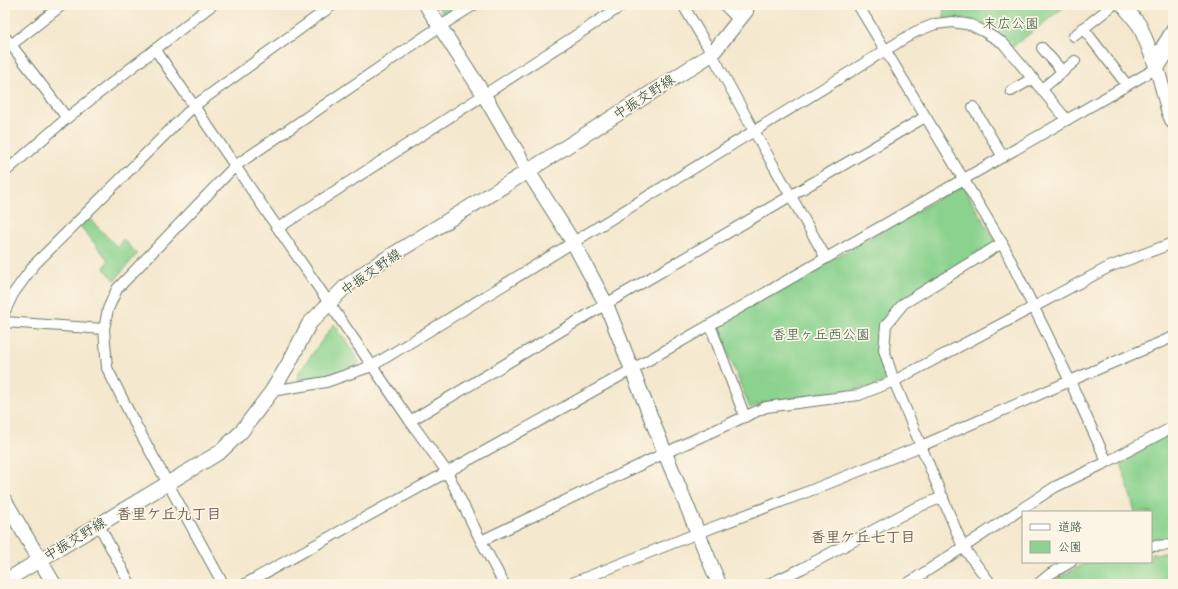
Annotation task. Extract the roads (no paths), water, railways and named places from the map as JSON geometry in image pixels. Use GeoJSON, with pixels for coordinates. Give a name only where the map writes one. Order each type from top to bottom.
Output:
{"type":"FeatureCollection","features":[{"type":"Feature","properties":{"kind":"street"},"geometry":{"type":"LineString","coordinates":[[62,5],[8,41],[67,118]]}},
{"type":"Feature","properties":{"kind":"street"},"geometry":{"type":"LineString","coordinates":[[5,172],[67,118],[212,5]]}},
{"type":"Feature","properties":{"kind":"street"},"geometry":{"type":"LineString","coordinates":[[5,311],[13,294],[34,265],[194,106],[333,5]]}},
{"type":"Feature","properties":{"kind":"street"},"geometry":{"type":"LineString","coordinates":[[426,5],[484,95],[528,171],[573,242],[606,304],[719,584]]}},
{"type":"Feature","properties":{"kind":"street"},"geometry":{"type":"LineString","coordinates":[[223,584],[167,484],[107,368],[104,329],[108,308],[117,289],[235,166],[474,5]]}},
{"type":"Feature","properties":{"kind":"street"},"geometry":{"type":"LineString","coordinates":[[278,228],[622,5]]}},
{"type":"Feature","properties":{"kind":"street"},"geometry":{"type":"LineString","coordinates":[[683,5],[826,258]]}},
{"type":"Feature","properties":{"kind":"street"},"geometry":{"type":"LineString","coordinates":[[724,5],[739,20]]}},
{"type":"Feature","properties":{"kind":"street","name":"中振交野線"},"geometry":{"type":"LineString","coordinates":[[5,581],[220,452],[241,432],[272,391],[309,324],[345,287],[372,268],[712,54],[746,11],[747,5]]}},
{"type":"Feature","properties":{"kind":"street"},"geometry":{"type":"LineString","coordinates":[[858,5],[1002,243],[1108,462]]}},
{"type":"Feature","properties":{"kind":"street"},"geometry":{"type":"LineString","coordinates":[[1074,36],[1113,5]]}},
{"type":"Feature","properties":{"kind":"street"},"geometry":{"type":"LineString","coordinates":[[1123,5],[1140,26],[1156,63],[1169,113],[1173,122]]}},
{"type":"Feature","properties":{"kind":"street"},"geometry":{"type":"LineString","coordinates":[[272,391],[326,382],[372,366],[915,32],[935,24],[953,22],[971,25],[1003,43],[1067,120]]}},
{"type":"Feature","properties":{"kind":"street"},"geometry":{"type":"LineString","coordinates":[[1156,63],[1173,27]]}},
{"type":"Feature","properties":{"kind":"street"},"geometry":{"type":"LineString","coordinates":[[1083,28],[1127,85]]}},
{"type":"Feature","properties":{"kind":"street"},"geometry":{"type":"LineString","coordinates":[[245,584],[633,369],[1067,120],[1127,85],[1156,63],[1173,43]]}},
{"type":"Feature","properties":{"kind":"street"},"geometry":{"type":"LineString","coordinates":[[1042,48],[1063,72]]}},
{"type":"Feature","properties":{"kind":"street"},"geometry":{"type":"LineString","coordinates":[[155,49],[372,366],[447,472],[504,584]]}},
{"type":"Feature","properties":{"kind":"street"},"geometry":{"type":"LineString","coordinates":[[1042,89],[1075,62]]}},
{"type":"Feature","properties":{"kind":"street"},"geometry":{"type":"LineString","coordinates":[[1011,91],[1032,78]]}},
{"type":"Feature","properties":{"kind":"street"},"geometry":{"type":"LineString","coordinates":[[973,107],[1003,157]]}},
{"type":"Feature","properties":{"kind":"street"},"geometry":{"type":"LineString","coordinates":[[410,421],[925,117]]}},
{"type":"Feature","properties":{"kind":"street"},"geometry":{"type":"LineString","coordinates":[[990,584],[963,547],[894,381],[884,350],[886,325],[903,304],[1002,243]]}},
{"type":"Feature","properties":{"kind":"street"},"geometry":{"type":"LineString","coordinates":[[481,541],[665,453],[766,407],[859,395],[894,381],[1109,267],[1173,243]]}},
{"type":"Feature","properties":{"kind":"street"},"geometry":{"type":"LineString","coordinates":[[5,322],[104,329]]}},
{"type":"Feature","properties":{"kind":"street"},"geometry":{"type":"LineString","coordinates":[[710,325],[746,417]]}},
{"type":"Feature","properties":{"kind":"street"},"geometry":{"type":"LineString","coordinates":[[570,584],[922,446],[1173,337]]}},
{"type":"Feature","properties":{"kind":"street"},"geometry":{"type":"LineString","coordinates":[[908,584],[1055,487],[1108,462],[1173,427]]}},
{"type":"Feature","properties":{"kind":"street"},"geometry":{"type":"LineString","coordinates":[[769,584],[803,568],[913,509],[943,497]]}},
{"type":"Feature","properties":{"kind":"street"},"geometry":{"type":"LineString","coordinates":[[5,501],[54,584]]}},
{"type":"Feature","properties":{"kind":"street"},"geometry":{"type":"LineString","coordinates":[[99,525],[130,584]]}},
{"type":"Feature","properties":{"kind":"street"},"geometry":{"type":"LineString","coordinates":[[1152,546],[1173,545]]}},
{"type":"Feature","properties":{"kind":"street"},"geometry":{"type":"LineString","coordinates":[[1038,584],[1050,574],[1069,563]]}},
{"type":"Feature","properties":{"kind":"district","name":"香里ケ丘九丁目"},"geometry":{"type":"Point","coordinates":[169,514]}},
{"type":"Feature","properties":{"kind":"district","name":"香里ケ丘七丁目"},"geometry":{"type":"Point","coordinates":[863,537]}},
{"type":"Feature","properties":{"kind":"park label","name":"末広公園"},"geometry":{"type":"Point","coordinates":[1011,23]}},
{"type":"Feature","properties":{"kind":"park label","name":"香里ヶ丘西公園"},"geometry":{"type":"Point","coordinates":[821,334]}}]}
